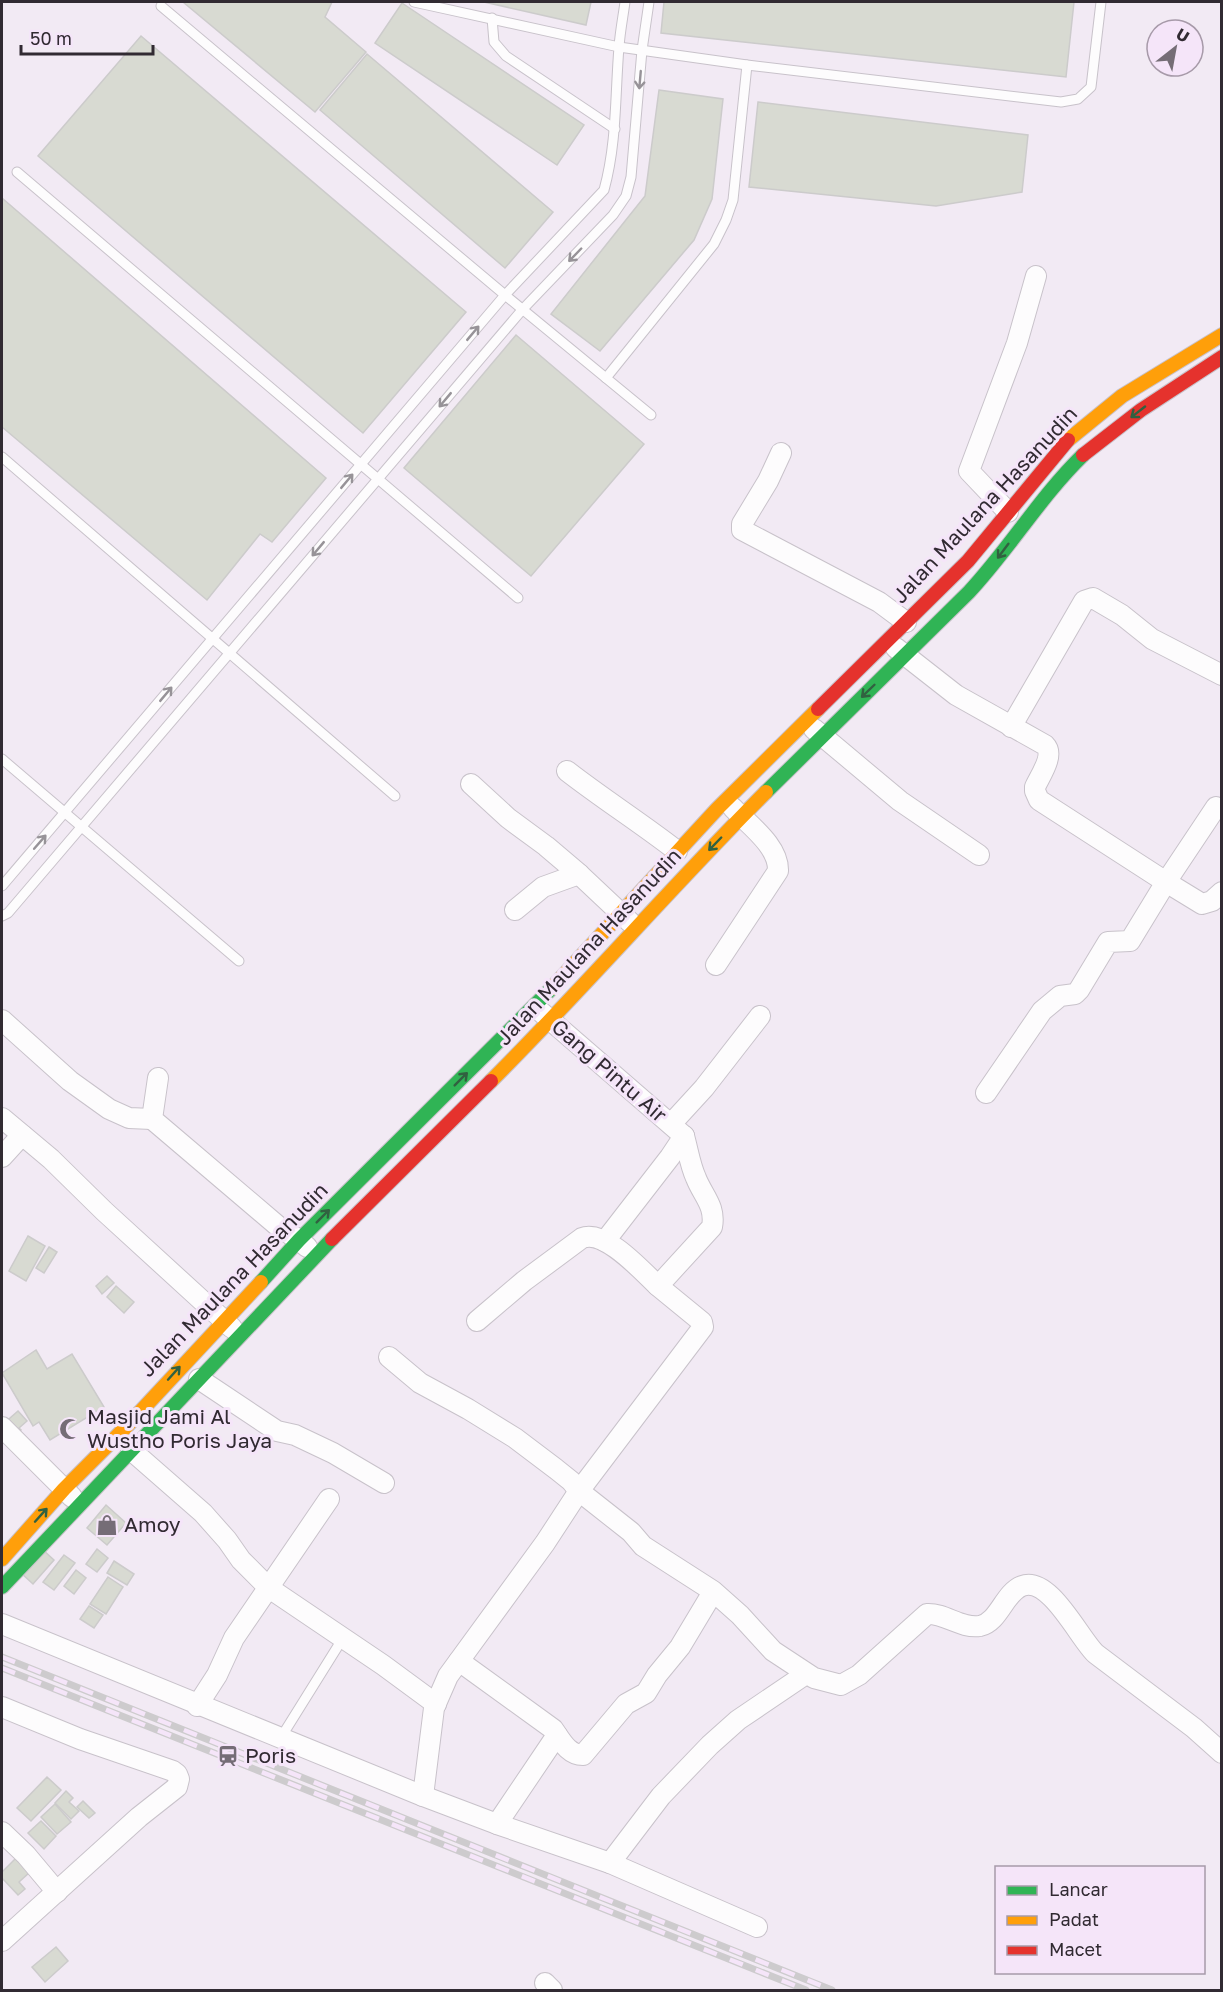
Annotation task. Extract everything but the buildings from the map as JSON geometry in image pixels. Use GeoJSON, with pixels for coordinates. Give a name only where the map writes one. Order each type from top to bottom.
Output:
{"type":"FeatureCollection","features":[{"type":"Feature","properties":{"kind":"street"},"geometry":{"type":"LineString","coordinates":[[1008,512],[969,471],[1017,343],[1036,276]]}},
{"type":"Feature","properties":{"kind":"street","name":"Jalan Maulana Hasanudin"},"geometry":{"type":"LineString","coordinates":[[2,1559],[64,1489],[126,1426],[215,1313],[299,1240],[535,1006],[616,909],[672,848],[726,801],[968,561],[1081,427],[1144,381],[1221,335]]}},
{"type":"Feature","properties":{"kind":"street","name":"Jalan Maulana Hasanudin"},"geometry":{"type":"LineString","coordinates":[[2,1587],[315,1255],[551,1021],[636,927],[741,817],[950,612],[985,575],[1035,507],[1068,469],[1096,444],[1155,399],[1221,357]]}},
{"type":"Feature","properties":{"kind":"street"},"geometry":{"type":"LineString","coordinates":[[1144,381],[1155,399]]}},
{"type":"Feature","properties":{"kind":"street"},"geometry":{"type":"LineString","coordinates":[[780,453],[768,481],[742,524],[742,530],[879,602],[906,622]]}},
{"type":"Feature","properties":{"kind":"street"},"geometry":{"type":"LineString","coordinates":[[1023,493],[1035,507]]}},
{"type":"Feature","properties":{"kind":"street"},"geometry":{"type":"LineString","coordinates":[[968,561],[985,575]]}},
{"type":"Feature","properties":{"kind":"street"},"geometry":{"type":"LineString","coordinates":[[1011,727],[1072,621],[1088,599],[1093,598],[1122,615],[1152,639],[1221,675]]}},
{"type":"Feature","properties":{"kind":"street"},"geometry":{"type":"LineString","coordinates":[[886,640],[956,695],[1049,748],[1050,755],[1035,787],[1039,800],[1202,904],[1212,902],[1221,892]]}},
{"type":"Feature","properties":{"kind":"street"},"geometry":{"type":"LineString","coordinates":[[806,721],[900,801],[979,855]]}},
{"type":"Feature","properties":{"kind":"street"},"geometry":{"type":"LineString","coordinates":[[567,771],[651,830],[672,848]]}},
{"type":"Feature","properties":{"kind":"street"},"geometry":{"type":"LineString","coordinates":[[471,784],[508,818],[546,846],[636,927]]}},
{"type":"Feature","properties":{"kind":"street"},"geometry":{"type":"LineString","coordinates":[[716,964],[778,871],[778,862],[771,849],[726,801]]}},
{"type":"Feature","properties":{"kind":"street"},"geometry":{"type":"LineString","coordinates":[[986,1093],[1042,1011],[1060,996],[1075,994],[1079,990],[1108,942],[1130,940],[1216,807]]}},
{"type":"Feature","properties":{"kind":"street"},"geometry":{"type":"LineString","coordinates":[[515,910],[543,887],[584,879]]}},
{"type":"Feature","properties":{"kind":"street","name":"Gang Pintu Air"},"geometry":{"type":"LineString","coordinates":[[535,1006],[677,1130]]}},
{"type":"Feature","properties":{"kind":"street"},"geometry":{"type":"LineString","coordinates":[[604,1241],[670,1157],[677,1130],[704,1088],[760,1016]]}},
{"type":"Feature","properties":{"kind":"street"},"geometry":{"type":"LineString","coordinates":[[2,1020],[70,1081],[109,1109],[129,1118],[152,1119],[315,1255]]}},
{"type":"Feature","properties":{"kind":"street"},"geometry":{"type":"LineString","coordinates":[[152,1119],[158,1078]]}},
{"type":"Feature","properties":{"kind":"street"},"geometry":{"type":"LineString","coordinates":[[2,1118],[51,1160],[240,1335]]}},
{"type":"Feature","properties":{"kind":"street"},"geometry":{"type":"LineString","coordinates":[[658,1286],[712,1227],[714,1216],[710,1203],[696,1179],[677,1130]]}},
{"type":"Feature","properties":{"kind":"street"},"geometry":{"type":"LineString","coordinates":[[2,1157],[22,1135]]}},
{"type":"Feature","properties":{"kind":"street"},"geometry":{"type":"LineString","coordinates":[[423,1796],[436,1704],[448,1676],[545,1543],[579,1491],[702,1327],[702,1322],[614,1246],[590,1235],[582,1238],[524,1281],[477,1321]]}},
{"type":"Feature","properties":{"kind":"street"},"geometry":{"type":"LineString","coordinates":[[389,1357],[420,1383],[515,1438],[572,1481],[579,1491],[632,1532],[643,1546],[713,1592],[740,1615],[773,1652],[806,1674],[841,1685],[859,1675],[927,1614],[935,1614],[967,1626],[984,1625],[992,1619],[1012,1593],[1027,1584],[1038,1587],[1057,1603],[1075,1624],[1089,1648],[1194,1728],[1221,1753]]}},
{"type":"Feature","properties":{"kind":"street"},"geometry":{"type":"LineString","coordinates":[[199,1379],[277,1431],[295,1435],[333,1453],[384,1483]]}},
{"type":"Feature","properties":{"kind":"street"},"geometry":{"type":"LineString","coordinates":[[2,1427],[80,1504]]}},
{"type":"Feature","properties":{"kind":"street"},"geometry":{"type":"LineString","coordinates":[[131,1450],[203,1513],[241,1560],[269,1588],[436,1704]]}},
{"type":"Feature","properties":{"kind":"street"},"geometry":{"type":"LineString","coordinates":[[197,1706],[217,1675],[234,1638],[329,1498]]}},
{"type":"Feature","properties":{"kind":"street"},"geometry":{"type":"LineString","coordinates":[[459,1661],[553,1729],[562,1743],[572,1752],[580,1756],[584,1755],[626,1704],[646,1693],[657,1675],[680,1647],[713,1592]]}},
{"type":"Feature","properties":{"kind":"street"},"geometry":{"type":"LineString","coordinates":[[2,1624],[197,1706],[423,1796],[610,1863],[757,1927]]}},
{"type":"Feature","properties":{"kind":"street"},"geometry":{"type":"LineString","coordinates":[[610,1863],[661,1796],[710,1745],[738,1720],[806,1674]]}},
{"type":"Feature","properties":{"kind":"street"},"geometry":{"type":"LineString","coordinates":[[2,1707],[172,1771],[179,1779],[177,1787],[131,1824],[2,1941]]}},
{"type":"Feature","properties":{"kind":"street"},"geometry":{"type":"LineString","coordinates":[[496,1824],[557,1735]]}},
{"type":"Feature","properties":{"kind":"street"},"geometry":{"type":"LineString","coordinates":[[2,1832],[26,1855],[57,1892]]}},
{"type":"Feature","properties":{"kind":"lane"},"geometry":{"type":"LineString","coordinates":[[414,2],[619,47],[747,65],[1060,102],[1078,99],[1091,87],[1101,2]]}},
{"type":"Feature","properties":{"kind":"lane"},"geometry":{"type":"LineString","coordinates":[[2,886],[505,295],[604,190],[609,173],[615,129],[619,47],[625,2]]}},
{"type":"Feature","properties":{"kind":"lane"},"geometry":{"type":"LineString","coordinates":[[2,916],[8,913],[522,310],[613,214],[626,196],[632,177],[642,50],[649,2]]}},
{"type":"Feature","properties":{"kind":"lane"},"geometry":{"type":"LineString","coordinates":[[161,6],[522,310],[651,414]]}},
{"type":"Feature","properties":{"kind":"lane"},"geometry":{"type":"LineString","coordinates":[[492,18],[494,42],[506,56],[615,129]]}},
{"type":"Feature","properties":{"kind":"lane"},"geometry":{"type":"LineString","coordinates":[[606,378],[714,244],[726,220],[733,200],[747,65]]}},
{"type":"Feature","properties":{"kind":"lane"},"geometry":{"type":"LineString","coordinates":[[17,172],[518,598]]}},
{"type":"Feature","properties":{"kind":"lane"},"geometry":{"type":"LineString","coordinates":[[2,457],[395,796]]}},
{"type":"Feature","properties":{"kind":"lane"},"geometry":{"type":"LineString","coordinates":[[2,759],[239,961]]}},
{"type":"Feature","properties":{"kind":"lane"},"geometry":{"type":"LineString","coordinates":[[280,1739],[344,1638]]}},
{"type":"Feature","properties":{"kind":"railway"},"geometry":{"type":"LineString","coordinates":[[2,1657],[832,1990]]}},
{"type":"Feature","properties":{"kind":"railway"},"geometry":{"type":"LineString","coordinates":[[2,1668],[806,1990]]}},
{"type":"Feature","properties":{"kind":"traffic: fast"},"geometry":{"type":"LineString","coordinates":[[766,792],[969,592],[1067,471],[1083,455]]}},
{"type":"Feature","properties":{"kind":"traffic: fast"},"geometry":{"type":"LineString","coordinates":[[261,1282],[299,1240],[552,988]]}},
{"type":"Feature","properties":{"kind":"traffic: fast"},"geometry":{"type":"LineString","coordinates":[[2,1587],[332,1239]]}},
{"type":"Feature","properties":{"kind":"traffic: slow"},"geometry":{"type":"LineString","coordinates":[[1068,440],[1122,396],[1222,335]]}},
{"type":"Feature","properties":{"kind":"traffic: slow"},"geometry":{"type":"LineString","coordinates":[[552,988],[717,809],[818,709]]}},
{"type":"Feature","properties":{"kind":"traffic: slow"},"geometry":{"type":"LineString","coordinates":[[491,1081],[766,792]]}},
{"type":"Feature","properties":{"kind":"traffic: slow"},"geometry":{"type":"LineString","coordinates":[[2,1559],[64,1489],[126,1427],[261,1282]]}},
{"type":"Feature","properties":{"kind":"traffic: jam"},"geometry":{"type":"LineString","coordinates":[[1083,455],[1141,410],[1222,357]]}},
{"type":"Feature","properties":{"kind":"traffic: jam"},"geometry":{"type":"LineString","coordinates":[[818,709],[968,561],[1068,440]]}},
{"type":"Feature","properties":{"kind":"traffic: jam"},"geometry":{"type":"LineString","coordinates":[[332,1239],[491,1081]]}},
{"type":"Feature","properties":{"kind":"place","name":"Masjid Jami Al Wustho Poris Jaya"},"geometry":{"type":"Point","coordinates":[70,1429]}},
{"type":"Feature","properties":{"kind":"place","name":"Amoy"},"geometry":{"type":"Point","coordinates":[107,1525]}},
{"type":"Feature","properties":{"kind":"place","name":"Poris"},"geometry":{"type":"Point","coordinates":[228,1756]}}]}
